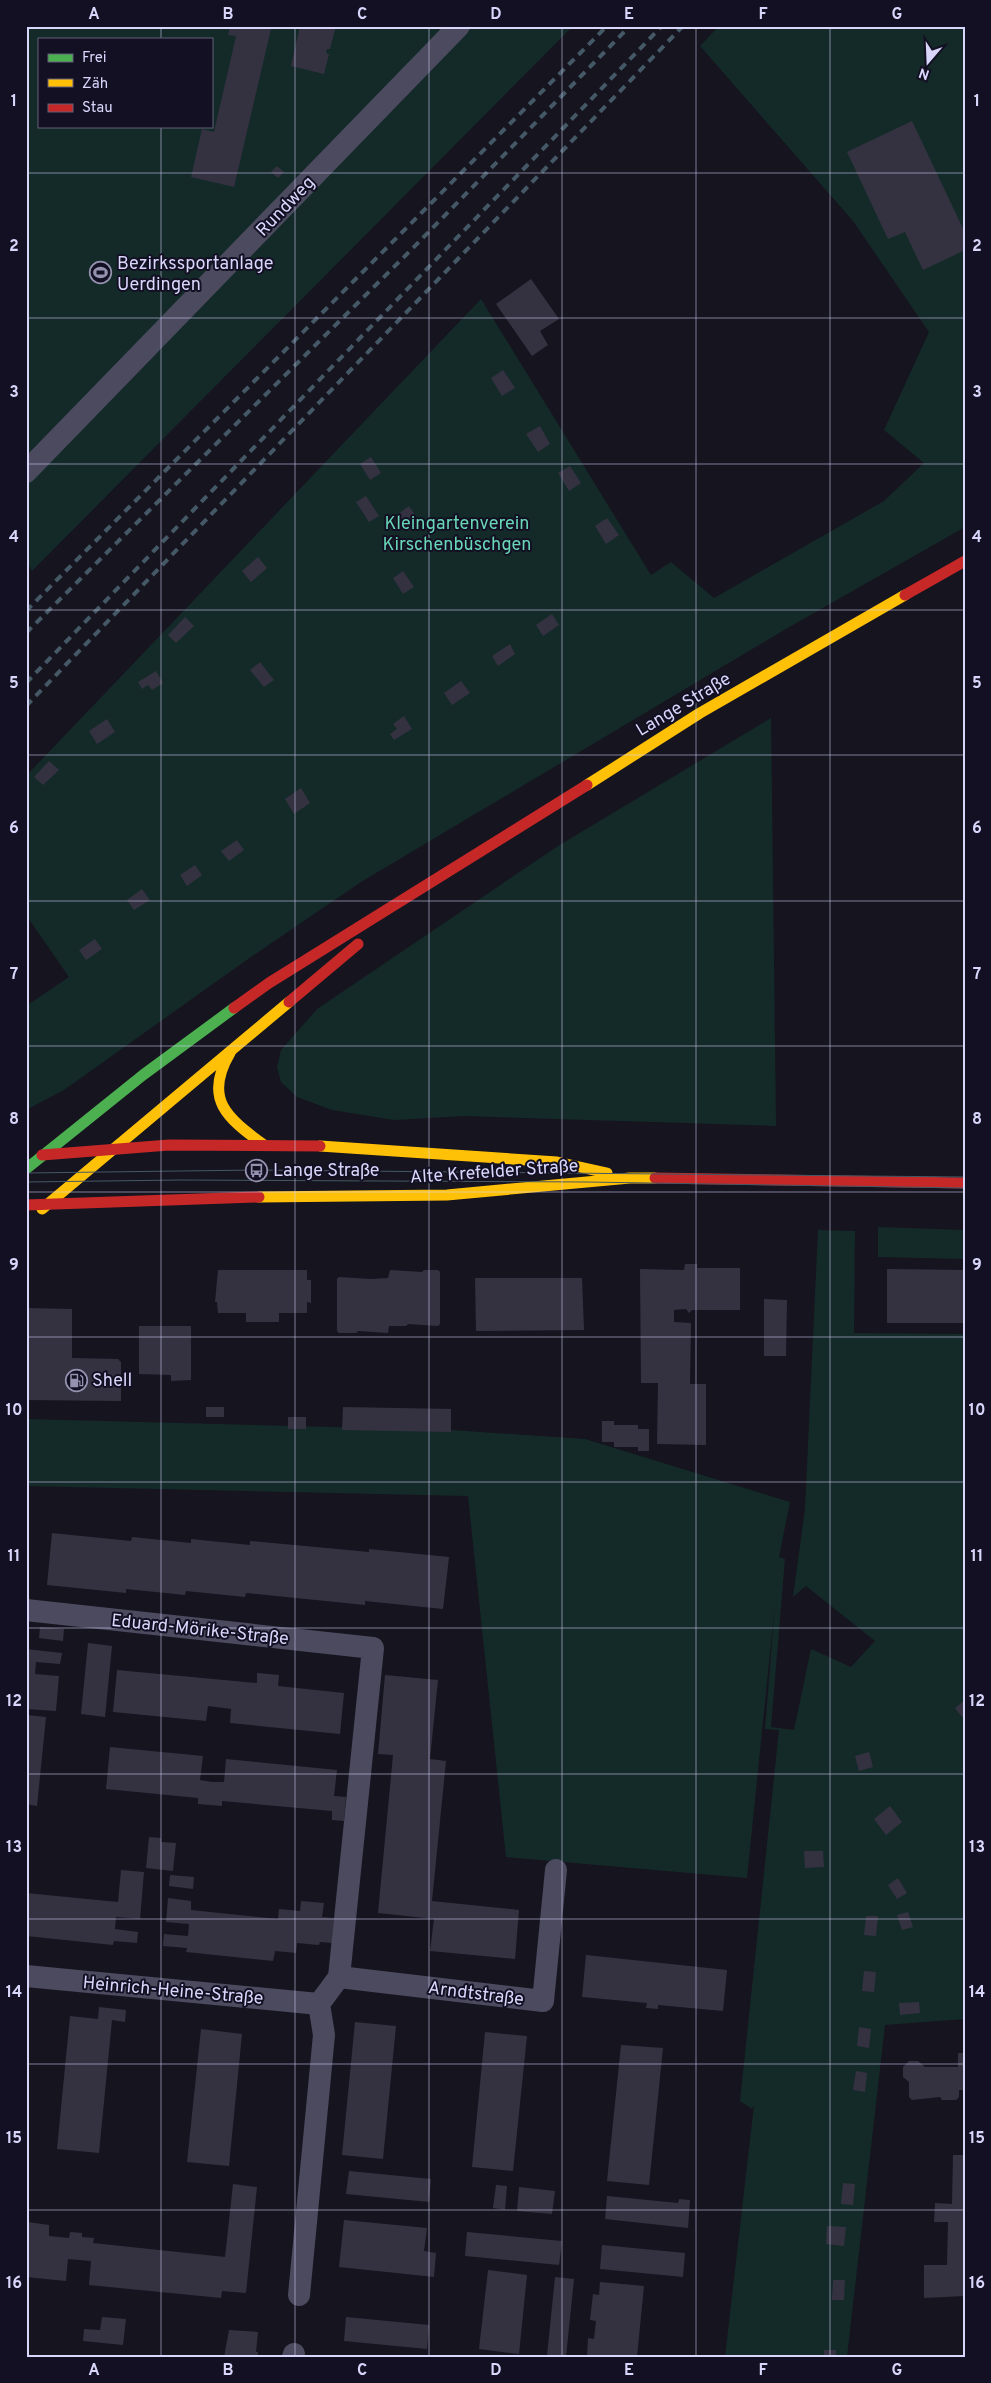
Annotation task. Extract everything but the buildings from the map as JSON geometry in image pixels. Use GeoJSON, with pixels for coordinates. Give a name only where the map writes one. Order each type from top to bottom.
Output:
{"type":"FeatureCollection","features":[{"type":"Feature","properties":{"kind":"street","name":"Rundweg"},"geometry":{"type":"LineString","coordinates":[[26,472],[459,26]]}},
{"type":"Feature","properties":{"kind":"street","name":"Lange Straße"},"geometry":{"type":"LineString","coordinates":[[26,1169],[143,1075],[269,982],[426,887],[700,713],[965,561]]}},
{"type":"Feature","properties":{"kind":"street","name":"Lange Straße"},"geometry":{"type":"LineString","coordinates":[[33,1215],[426,887]]}},
{"type":"Feature","properties":{"kind":"street"},"geometry":{"type":"LineString","coordinates":[[230,1052],[219,1074],[216,1093],[230,1120],[264,1145]]}},
{"type":"Feature","properties":{"kind":"street"},"geometry":{"type":"LineString","coordinates":[[26,1156],[169,1145],[341,1147],[557,1162],[630,1178]]}},
{"type":"Feature","properties":{"kind":"street","name":"Alte Krefelder Straße"},"geometry":{"type":"LineString","coordinates":[[26,1205],[193,1198],[448,1195],[630,1178],[965,1183]]}},
{"type":"Feature","properties":{"kind":"street","name":"Eduard-Mörike-Straße"},"geometry":{"type":"LineString","coordinates":[[26,1610],[373,1648],[339,1977]]}},
{"type":"Feature","properties":{"kind":"street","name":"Arndtstraße"},"geometry":{"type":"LineString","coordinates":[[339,1977],[542,2001],[556,1870]]}},
{"type":"Feature","properties":{"kind":"street","name":"Heinrich-Heine-Straße"},"geometry":{"type":"LineString","coordinates":[[26,1976],[319,2004]]}},
{"type":"Feature","properties":{"kind":"street"},"geometry":{"type":"LineString","coordinates":[[299,2295],[324,2035],[319,2004],[339,1977]]}},
{"type":"Feature","properties":{"kind":"green space"},"geometry":{"type":"Polygon","coordinates":[[[26,26],[573,26],[32,571],[26,561],[26,26]]]}},
{"type":"Feature","properties":{"kind":"green space","name":"Kleingartenverein Kirschenbüschgen"},"geometry":{"type":"Polygon","coordinates":[[[719,26],[965,26],[965,527],[791,626],[361,882],[248,959],[64,1090],[26,1110],[26,1006],[69,977],[26,915],[26,776],[481,299],[651,575],[671,562],[714,598],[884,501],[924,463],[884,430],[929,332],[853,221],[700,46],[719,26]]]}},
{"type":"Feature","properties":{"kind":"green space"},"geometry":{"type":"Polygon","coordinates":[[[771,718],[776,1126],[464,1116],[394,1120],[332,1110],[297,1097],[281,1082],[277,1067],[281,1050],[317,1009],[558,846],[771,718]]]}},
{"type":"Feature","properties":{"kind":"green space"},"geometry":{"type":"Polygon","coordinates":[[[878,1227],[965,1230],[965,1259],[878,1257],[878,1227]]]}},
{"type":"Feature","properties":{"kind":"green space"},"geometry":{"type":"Polygon","coordinates":[[[818,1230],[855,1231],[854,1333],[965,1334],[965,2019],[885,2025],[847,2357],[725,2357],[754,2105],[752,2109],[740,2101],[779,1730],[765,1729],[775,1604],[747,1878],[506,1857],[468,1496],[26,1486],[26,1419],[451,1430],[585,1439],[790,1502],[779,1557],[785,1559],[771,1727],[794,1730],[811,1649],[851,1667],[875,1641],[806,1586],[793,1597],[805,1509],[818,1230]]]}},
{"type":"Feature","properties":{"kind":"tram line"},"geometry":{"type":"LineString","coordinates":[[26,1173],[257,1170],[965,1177]]}},
{"type":"Feature","properties":{"kind":"tram line"},"geometry":{"type":"LineString","coordinates":[[26,1182],[181,1180],[587,1182],[965,1188]]}},
{"type":"Feature","properties":{"kind":"railway"},"geometry":{"type":"LineString","coordinates":[[26,611],[607,26]]}},
{"type":"Feature","properties":{"kind":"railway"},"geometry":{"type":"LineString","coordinates":[[26,633],[412,249],[630,26]]}},
{"type":"Feature","properties":{"kind":"railway"},"geometry":{"type":"LineString","coordinates":[[26,683],[662,26]]}},
{"type":"Feature","properties":{"kind":"railway"},"geometry":{"type":"LineString","coordinates":[[26,706],[683,26]]}},
{"type":"Feature","properties":{"kind":"traffic: fast"},"geometry":{"type":"LineString","coordinates":[[26,1169],[143,1075],[234,1008]]}},
{"type":"Feature","properties":{"kind":"traffic: slow"},"geometry":{"type":"LineString","coordinates":[[587,785],[700,713],[905,595]]}},
{"type":"Feature","properties":{"kind":"traffic: slow"},"geometry":{"type":"LineString","coordinates":[[42,1209],[289,1002]]}},
{"type":"Feature","properties":{"kind":"traffic: slow"},"geometry":{"type":"LineString","coordinates":[[230,1053],[222,1069],[219,1083],[219,1095],[223,1106],[239,1126],[264,1145]]}},
{"type":"Feature","properties":{"kind":"traffic: slow"},"geometry":{"type":"LineString","coordinates":[[320,1146],[557,1162],[607,1173]]}},
{"type":"Feature","properties":{"kind":"traffic: slow"},"geometry":{"type":"LineString","coordinates":[[259,1197],[447,1195],[630,1178],[655,1178]]}},
{"type":"Feature","properties":{"kind":"traffic: jam"},"geometry":{"type":"LineString","coordinates":[[905,595],[965,561]]}},
{"type":"Feature","properties":{"kind":"traffic: jam"},"geometry":{"type":"LineString","coordinates":[[234,1008],[269,983],[587,785]]}},
{"type":"Feature","properties":{"kind":"traffic: jam"},"geometry":{"type":"LineString","coordinates":[[289,1002],[358,944]]}},
{"type":"Feature","properties":{"kind":"traffic: jam"},"geometry":{"type":"LineString","coordinates":[[42,1155],[169,1145],[320,1146]]}},
{"type":"Feature","properties":{"kind":"traffic: jam"},"geometry":{"type":"LineString","coordinates":[[655,1178],[965,1183]]}},
{"type":"Feature","properties":{"kind":"traffic: jam"},"geometry":{"type":"LineString","coordinates":[[26,1205],[259,1197]]}},
{"type":"Feature","properties":{"kind":"place","name":"Bezirkssportanlage Uerdingen"},"geometry":{"type":"Point","coordinates":[101,273]}},
{"type":"Feature","properties":{"kind":"place","name":"Lange Straße"},"geometry":{"type":"Point","coordinates":[257,1170]}},
{"type":"Feature","properties":{"kind":"place","name":"Shell"},"geometry":{"type":"Point","coordinates":[76,1380]}}]}
